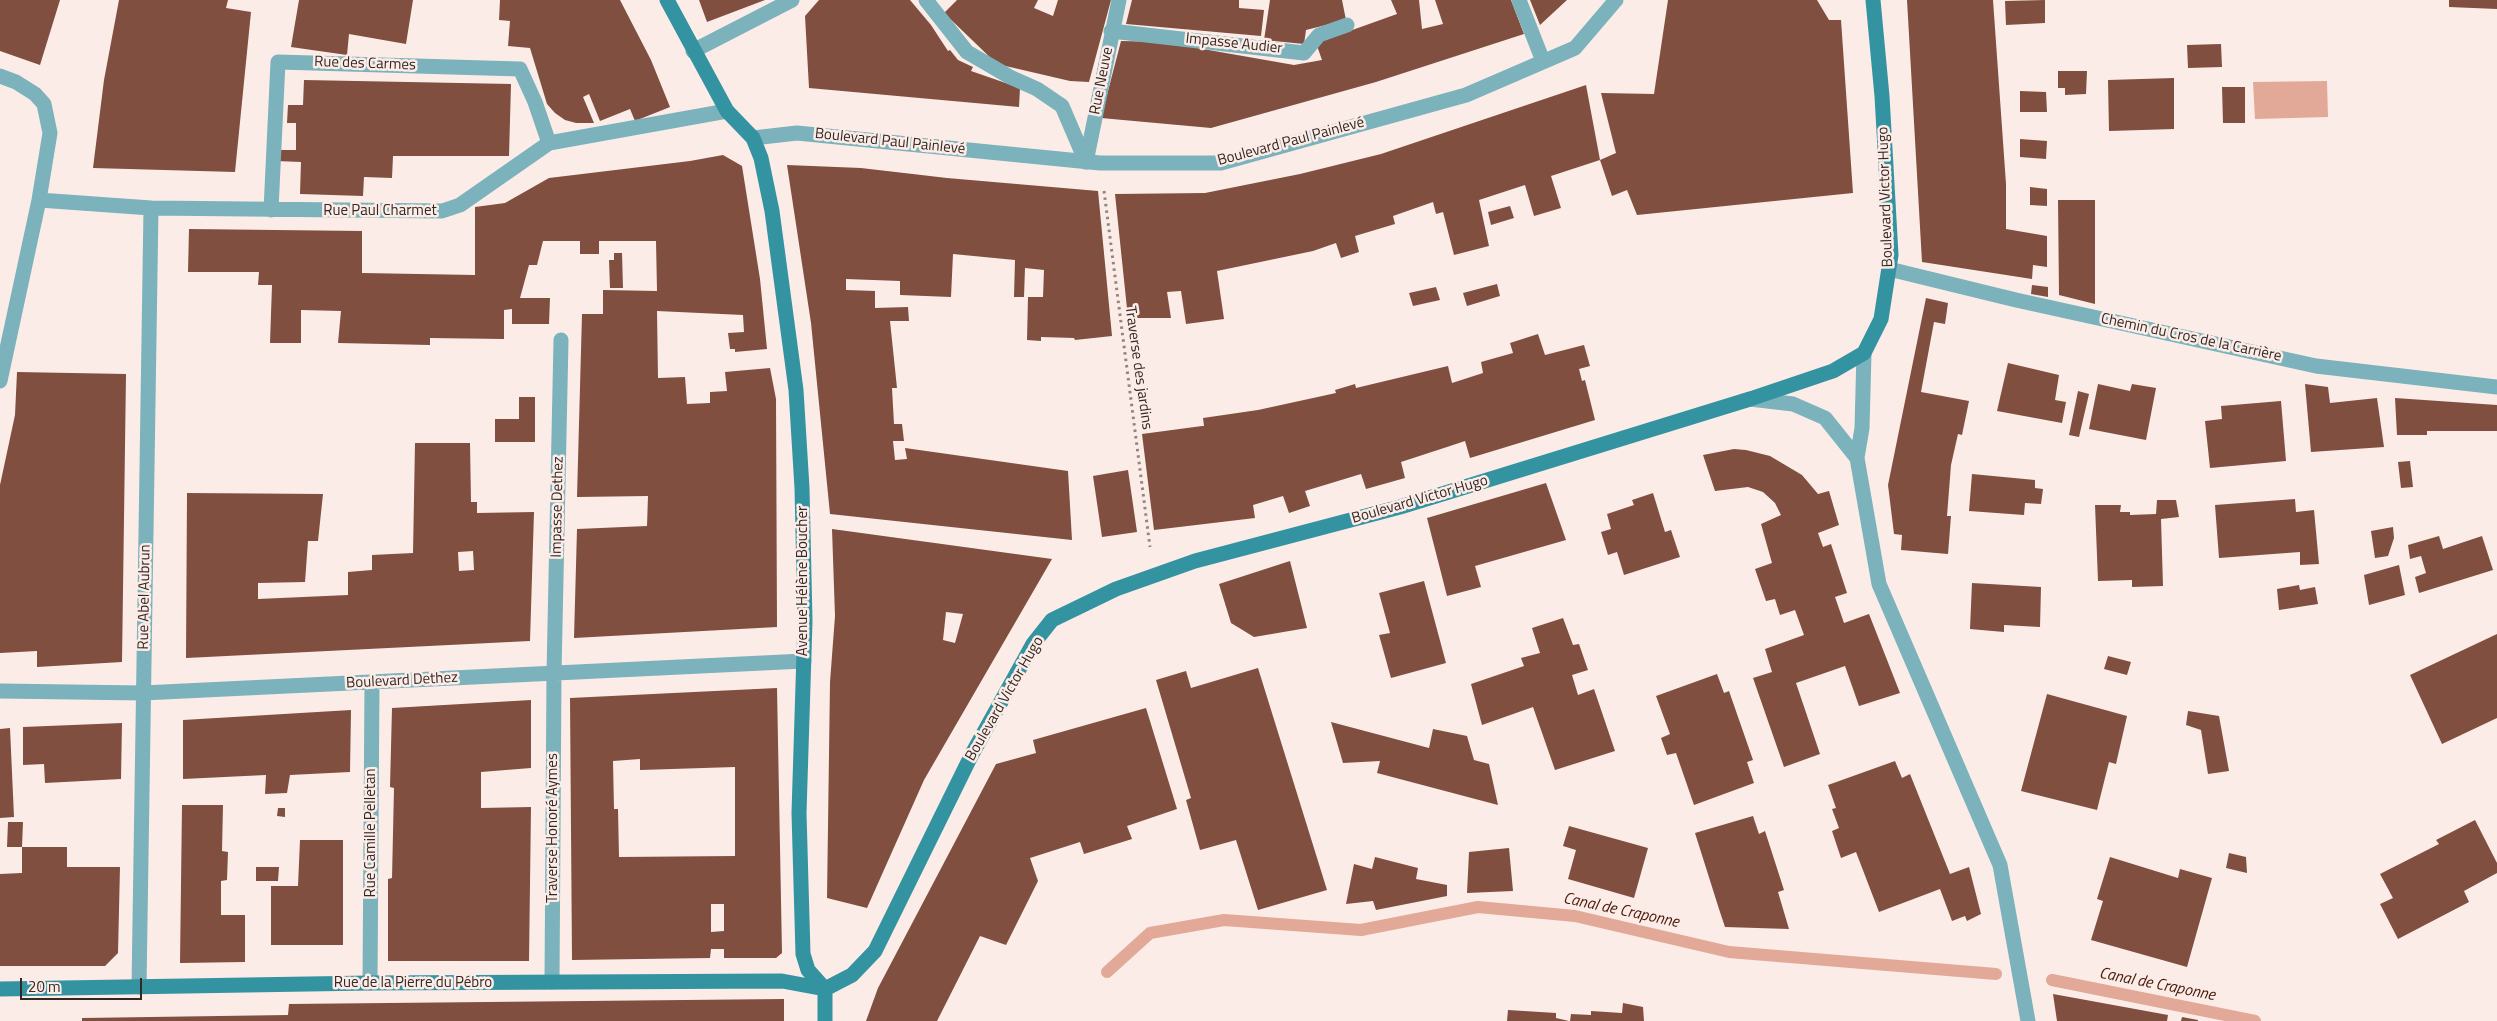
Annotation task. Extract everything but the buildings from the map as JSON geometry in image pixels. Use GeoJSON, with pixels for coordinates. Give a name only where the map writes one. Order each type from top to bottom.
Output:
{"type":"FeatureCollection","features":[{"type":"Feature","properties":{"kind":"main road"},"geometry":{"type":"LineString","coordinates":[[667,0],[728,111],[753,138]]}},
{"type":"Feature","properties":{"kind":"main road","name":"Boulevard Victor Hugo"},"geometry":{"type":"LineString","coordinates":[[825,989],[852,975],[875,951],[972,754],[1032,644],[1052,620],[1116,589],[1195,561],[1400,507],[1750,399],[1833,371],[1864,353],[1882,319],[1891,255],[1885,136],[1873,0]]}},
{"type":"Feature","properties":{"kind":"main road","name":"Avenue Hélène Boucher"},"geometry":{"type":"LineString","coordinates":[[753,138],[761,158],[772,211],[796,390],[802,488],[804,661],[799,813],[800,918],[803,954],[808,970],[825,989]]}},
{"type":"Feature","properties":{"kind":"main road","name":"Rue de la Pierre du Pébro"},"geometry":{"type":"LineString","coordinates":[[0,989],[370,983],[782,981],[825,989]]}},
{"type":"Feature","properties":{"kind":"main road"},"geometry":{"type":"LineString","coordinates":[[825,989],[825,1021]]}},
{"type":"Feature","properties":{"kind":"street"},"geometry":{"type":"LineString","coordinates":[[694,51],[792,0]]}},
{"type":"Feature","properties":{"kind":"street"},"geometry":{"type":"LineString","coordinates":[[926,0],[967,52],[1010,77],[1037,89],[1062,106],[1093,162]]}},
{"type":"Feature","properties":{"kind":"street","name":"Rue Neuve"},"geometry":{"type":"LineString","coordinates":[[1093,162],[1112,31],[1119,0]]}},
{"type":"Feature","properties":{"kind":"street"},"geometry":{"type":"LineString","coordinates":[[1519,0],[1544,61]]}},
{"type":"Feature","properties":{"kind":"street","name":"Boulevard Paul Painlevé"},"geometry":{"type":"LineString","coordinates":[[753,138],[797,133],[1093,162],[1221,163],[1466,95],[1575,48],[1616,0]]}},
{"type":"Feature","properties":{"kind":"street","name":"Impasse Audier"},"geometry":{"type":"LineString","coordinates":[[1112,31],[1304,53],[1319,35],[1347,25]]}},
{"type":"Feature","properties":{"kind":"street","name":"Rue des Carmes"},"geometry":{"type":"LineString","coordinates":[[271,210],[278,62],[520,69],[535,102],[549,143]]}},
{"type":"Feature","properties":{"kind":"street"},"geometry":{"type":"LineString","coordinates":[[0,76],[35,94],[44,104],[50,133],[39,200],[0,381]]}},
{"type":"Feature","properties":{"kind":"street","name":"Rue Paul Charmet"},"geometry":{"type":"LineString","coordinates":[[39,200],[151,208],[442,211],[460,205],[549,143],[728,111]]}},
{"type":"Feature","properties":{"kind":"street","name":"Rue Abel Aubrun"},"geometry":{"type":"LineString","coordinates":[[139,987],[151,208]]}},
{"type":"Feature","properties":{"kind":"street","name":"Chemin du Cros de la Carrière"},"geometry":{"type":"LineString","coordinates":[[1889,269],[2016,300],[2316,366],[2497,388]]}},
{"type":"Feature","properties":{"kind":"street","name":"Impasse Dethez"},"geometry":{"type":"LineString","coordinates":[[554,674],[561,340]]}},
{"type":"Feature","properties":{"kind":"street"},"geometry":{"type":"LineString","coordinates":[[1864,353],[1862,428],[1857,458],[1879,584],[2000,865],[2028,1021]]}},
{"type":"Feature","properties":{"kind":"street"},"geometry":{"type":"LineString","coordinates":[[1750,399],[1793,404],[1825,418],[1857,458]]}},
{"type":"Feature","properties":{"kind":"street","name":"Boulevard Dethez"},"geometry":{"type":"LineString","coordinates":[[0,692],[143,693],[804,661]]}},
{"type":"Feature","properties":{"kind":"street","name":"Traverse Honoré Aymes"},"geometry":{"type":"LineString","coordinates":[[552,982],[554,674]]}},
{"type":"Feature","properties":{"kind":"street","name":"Rue Camille Pelletan"},"geometry":{"type":"LineString","coordinates":[[370,983],[372,682]]}},
{"type":"Feature","properties":{"kind":"path","name":"Traverse des jardins"},"geometry":{"type":"LineString","coordinates":[[1093,162],[1154,575]]}},
{"type":"Feature","properties":{"kind":"shaded area"},"geometry":{"type":"Polygon","coordinates":[[[2327,81],[2328,117],[2255,119],[2253,82],[2327,81]]]}},
{"type":"Feature","properties":{"kind":"waterway","name":"Canal de Craponne"},"geometry":{"type":"LineString","coordinates":[[1107,972],[1150,933],[1224,920],[1361,930],[1478,907],[1575,916],[1729,952],[1996,974]]}},
{"type":"Feature","properties":{"kind":"waterway","name":"Canal de Craponne"},"geometry":{"type":"LineString","coordinates":[[2052,980],[2255,1021]]}}]}
